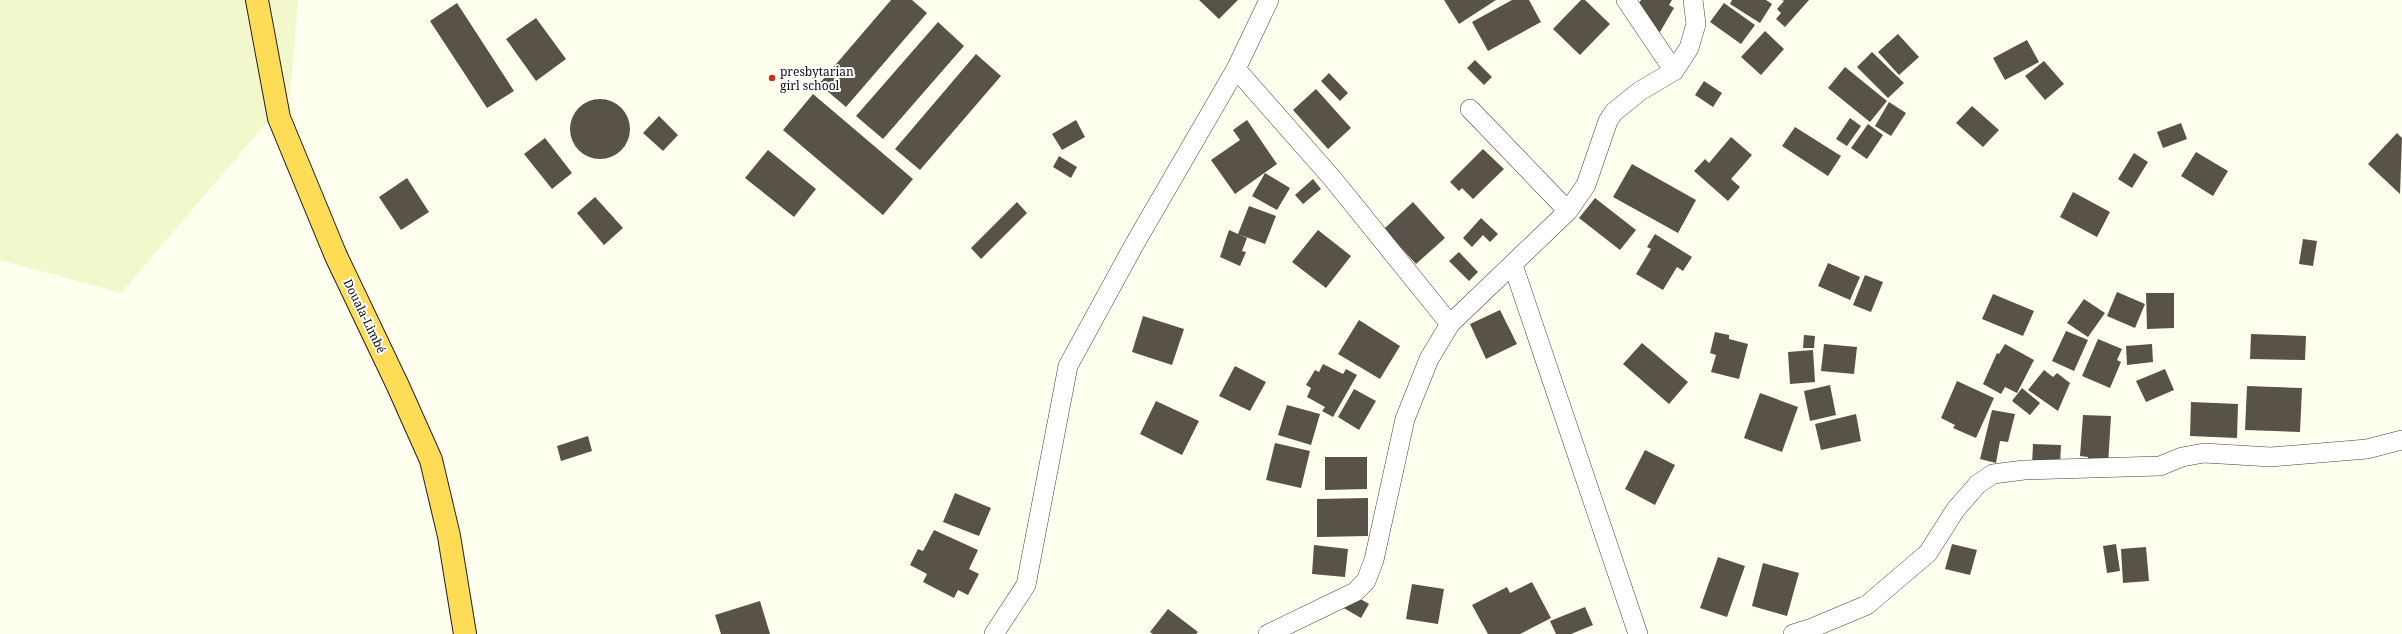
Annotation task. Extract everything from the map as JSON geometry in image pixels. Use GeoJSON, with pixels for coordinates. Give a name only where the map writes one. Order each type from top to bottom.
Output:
{"type":"FeatureCollection","features":[{"type":"Feature","properties":{"kind":"highway","name":"Douala-Limbé"},"geometry":{"type":"LineString","coordinates":[[257,0],[280,118],[336,256],[398,386],[431,460],[449,536],[465,634]]}},
{"type":"Feature","properties":{"kind":"street"},"geometry":{"type":"LineString","coordinates":[[994,634],[1026,585],[1068,366],[1134,245],[1236,69],[1269,0]]}},
{"type":"Feature","properties":{"kind":"street"},"geometry":{"type":"LineString","coordinates":[[1626,0],[1674,71]]}},
{"type":"Feature","properties":{"kind":"street"},"geometry":{"type":"LineString","coordinates":[[1268,634],[1355,592],[1366,581],[1374,560],[1405,419],[1429,359],[1450,324],[1568,211],[1586,185],[1606,126],[1614,112],[1640,91],[1674,71],[1689,48],[1696,24],[1693,0]]}},
{"type":"Feature","properties":{"kind":"street"},"geometry":{"type":"LineString","coordinates":[[1236,69],[1332,178],[1450,324]]}},
{"type":"Feature","properties":{"kind":"street"},"geometry":{"type":"LineString","coordinates":[[1470,109],[1568,211]]}},
{"type":"Feature","properties":{"kind":"street"},"geometry":{"type":"LineString","coordinates":[[1513,265],[1638,634]]}},
{"type":"Feature","properties":{"kind":"street"},"geometry":{"type":"LineString","coordinates":[[1792,634],[1812,628],[1867,605],[1928,553],[1956,509],[1978,484],[1993,474],[2024,470],[2160,466],[2182,457],[2204,453],[2271,457],[2367,449],[2402,440]]}},
{"type":"Feature","properties":{"kind":"green space"},"geometry":{"type":"Polygon","coordinates":[[[0,0],[298,0],[290,95],[121,293],[0,260],[0,0]]]}},
{"type":"Feature","properties":{"kind":"building"},"geometry":{"type":"Polygon","coordinates":[[[891,0],[912,0],[927,13],[846,107],[819,84],[891,0]]]}},
{"type":"Feature","properties":{"kind":"building"},"geometry":{"type":"Polygon","coordinates":[[[1199,0],[1238,0],[1219,19],[1199,0]]]}},
{"type":"Feature","properties":{"kind":"building"},"geometry":{"type":"Polygon","coordinates":[[[1444,0],[1496,0],[1459,24],[1444,0]]]}},
{"type":"Feature","properties":{"kind":"building"},"geometry":{"type":"Polygon","coordinates":[[[1512,0],[1529,0],[1541,22],[1488,51],[1472,22],[1512,0]]]}},
{"type":"Feature","properties":{"kind":"building"},"geometry":{"type":"Polygon","coordinates":[[[1581,0],[1585,0],[1610,24],[1580,55],[1553,29],[1581,0]]]}},
{"type":"Feature","properties":{"kind":"building"},"geometry":{"type":"Polygon","coordinates":[[[1641,0],[1672,0],[1669,5],[1674,8],[1660,32],[1632,16],[1641,0]]]}},
{"type":"Feature","properties":{"kind":"building"},"geometry":{"type":"Polygon","coordinates":[[[1732,0],[1766,0],[1772,4],[1760,23],[1730,4],[1732,0]]]}},
{"type":"Feature","properties":{"kind":"building"},"geometry":{"type":"Polygon","coordinates":[[[1782,0],[1809,0],[1785,27],[1776,19],[1781,13],[1777,9],[1784,1],[1782,0]]]}},
{"type":"Feature","properties":{"kind":"building"},"geometry":{"type":"Polygon","coordinates":[[[457,3],[514,91],[487,108],[430,21],[457,3]]]}},
{"type":"Feature","properties":{"kind":"building"},"geometry":{"type":"Polygon","coordinates":[[[1724,3],[1755,25],[1741,44],[1710,22],[1724,3]]]}},
{"type":"Feature","properties":{"kind":"building"},"geometry":{"type":"Polygon","coordinates":[[[536,18],[566,59],[536,81],[506,39],[536,18]]]}},
{"type":"Feature","properties":{"kind":"building"},"geometry":{"type":"Polygon","coordinates":[[[938,22],[964,46],[883,139],[856,116],[938,22]]]}},
{"type":"Feature","properties":{"kind":"building"},"geometry":{"type":"Polygon","coordinates":[[[1765,31],[1784,49],[1761,75],[1741,57],[1765,31]]]}},
{"type":"Feature","properties":{"kind":"building"},"geometry":{"type":"Polygon","coordinates":[[[1898,34],[1919,57],[1899,75],[1878,52],[1898,34]]]}},
{"type":"Feature","properties":{"kind":"building"},"geometry":{"type":"Polygon","coordinates":[[[2027,40],[2039,62],[2005,80],[1993,58],[2027,40]]]}},
{"type":"Feature","properties":{"kind":"building"},"geometry":{"type":"Polygon","coordinates":[[[1872,52],[1904,83],[1888,98],[1857,67],[1872,52]]]}},
{"type":"Feature","properties":{"kind":"building"},"geometry":{"type":"Polygon","coordinates":[[[976,54],[1001,76],[920,170],[895,149],[976,54]]]}},
{"type":"Feature","properties":{"kind":"building"},"geometry":{"type":"Polygon","coordinates":[[[1475,60],[1492,77],[1484,85],[1467,68],[1475,60]]]}},
{"type":"Feature","properties":{"kind":"building"},"geometry":{"type":"Polygon","coordinates":[[[2044,61],[2064,84],[2045,100],[2025,76],[2044,61]]]}},
{"type":"Feature","properties":{"kind":"building"},"geometry":{"type":"Polygon","coordinates":[[[1845,67],[1887,101],[1870,122],[1828,88],[1845,67]]]}},
{"type":"Feature","properties":{"kind":"building"},"geometry":{"type":"Polygon","coordinates":[[[1329,73],[1348,93],[1340,101],[1321,81],[1329,73]]]}},
{"type":"Feature","properties":{"kind":"building"},"geometry":{"type":"Polygon","coordinates":[[[1704,81],[1722,93],[1713,107],[1695,95],[1704,81]]]}},
{"type":"Feature","properties":{"kind":"building"},"geometry":{"type":"Polygon","coordinates":[[[1316,89],[1351,128],[1328,149],[1293,110],[1316,89]]]}},
{"type":"Feature","properties":{"kind":"building"},"geometry":{"type":"Polygon","coordinates":[[[813,94],[913,179],[883,215],[783,130],[813,94]]]}},
{"type":"Feature","properties":{"kind":"building"},"geometry":{"type":"Polygon","coordinates":[[[594,99],[606,99],[617,104],[625,112],[630,123],[628,141],[617,154],[606,159],[594,159],[583,154],[575,146],[570,135],[570,123],[575,112],[583,104],[594,99]]]}},
{"type":"Feature","properties":{"kind":"building"},"geometry":{"type":"Polygon","coordinates":[[[1889,102],[1906,113],[1891,136],[1875,126],[1889,102]]]}},
{"type":"Feature","properties":{"kind":"building"},"geometry":{"type":"Polygon","coordinates":[[[1972,106],[1999,130],[1983,147],[1956,123],[1972,106]]]}},
{"type":"Feature","properties":{"kind":"building"},"geometry":{"type":"Polygon","coordinates":[[[659,116],[678,135],[663,151],[643,133],[659,116]]]}},
{"type":"Feature","properties":{"kind":"building"},"geometry":{"type":"Polygon","coordinates":[[[1850,118],[1861,126],[1847,146],[1836,139],[1850,118]]]}},
{"type":"Feature","properties":{"kind":"building"},"geometry":{"type":"Polygon","coordinates":[[[1076,120],[1085,137],[1062,150],[1052,134],[1076,120]]]}},
{"type":"Feature","properties":{"kind":"building"},"geometry":{"type":"Polygon","coordinates":[[[1247,120],[1277,164],[1235,194],[1211,160],[1240,140],[1233,130],[1247,120]]]}},
{"type":"Feature","properties":{"kind":"building"},"geometry":{"type":"Polygon","coordinates":[[[2181,123],[2187,139],[2163,148],[2157,132],[2181,123]]]}},
{"type":"Feature","properties":{"kind":"building"},"geometry":{"type":"Polygon","coordinates":[[[1868,124],[1883,135],[1867,159],[1851,148],[1868,124]]]}},
{"type":"Feature","properties":{"kind":"building"},"geometry":{"type":"Polygon","coordinates":[[[1795,127],[1841,156],[1828,176],[1782,146],[1795,127]]]}},
{"type":"Feature","properties":{"kind":"building"},"geometry":{"type":"Polygon","coordinates":[[[2397,133],[2402,138],[2400,194],[2368,164],[2397,133]]]}},
{"type":"Feature","properties":{"kind":"building"},"geometry":{"type":"Polygon","coordinates":[[[1731,137],[1752,155],[1731,179],[1740,187],[1728,201],[1694,171],[1705,159],[1709,163],[1731,137]]]}},
{"type":"Feature","properties":{"kind":"building"},"geometry":{"type":"Polygon","coordinates":[[[545,138],[572,173],[552,189],[524,154],[545,138]]]}},
{"type":"Feature","properties":{"kind":"building"},"geometry":{"type":"Polygon","coordinates":[[[1483,149],[1504,169],[1473,199],[1462,188],[1459,191],[1450,182],[1483,149]]]}},
{"type":"Feature","properties":{"kind":"building"},"geometry":{"type":"Polygon","coordinates":[[[768,150],[816,189],[794,217],[745,178],[768,150]]]}},
{"type":"Feature","properties":{"kind":"building"},"geometry":{"type":"Polygon","coordinates":[[[2196,152],[2228,171],[2213,196],[2181,176],[2196,152]]]}},
{"type":"Feature","properties":{"kind":"building"},"geometry":{"type":"Polygon","coordinates":[[[2134,153],[2148,162],[2132,188],[2118,179],[2134,153]]]}},
{"type":"Feature","properties":{"kind":"building"},"geometry":{"type":"Polygon","coordinates":[[[1059,156],[1077,167],[1071,178],[1053,167],[1059,156]]]}},
{"type":"Feature","properties":{"kind":"building"},"geometry":{"type":"Polygon","coordinates":[[[1632,164],[1696,200],[1678,233],[1613,197],[1632,164]]]}},
{"type":"Feature","properties":{"kind":"building"},"geometry":{"type":"Polygon","coordinates":[[[1265,173],[1290,188],[1277,210],[1252,196],[1265,173]]]}},
{"type":"Feature","properties":{"kind":"building"},"geometry":{"type":"Polygon","coordinates":[[[407,178],[429,212],[401,230],[379,197],[407,178]]]}},
{"type":"Feature","properties":{"kind":"building"},"geometry":{"type":"Polygon","coordinates":[[[1313,179],[1321,189],[1303,204],[1295,195],[1313,179]]]}},
{"type":"Feature","properties":{"kind":"building"},"geometry":{"type":"Polygon","coordinates":[[[2073,192],[2110,212],[2097,237],[2060,217],[2073,192]]]}},
{"type":"Feature","properties":{"kind":"building"},"geometry":{"type":"Polygon","coordinates":[[[595,197],[623,228],[604,245],[577,213],[595,197]]]}},
{"type":"Feature","properties":{"kind":"building"},"geometry":{"type":"Polygon","coordinates":[[[1595,198],[1636,230],[1620,250],[1579,218],[1595,198]]]}},
{"type":"Feature","properties":{"kind":"building"},"geometry":{"type":"Polygon","coordinates":[[[1017,202],[1027,213],[981,259],[971,248],[1017,202]]]}},
{"type":"Feature","properties":{"kind":"building"},"geometry":{"type":"Polygon","coordinates":[[[1413,202],[1445,238],[1416,264],[1384,229],[1413,202]]]}},
{"type":"Feature","properties":{"kind":"building"},"geometry":{"type":"Polygon","coordinates":[[[1249,206],[1276,216],[1265,244],[1238,234],[1249,206]]]}},
{"type":"Feature","properties":{"kind":"building"},"geometry":{"type":"Polygon","coordinates":[[[1481,218],[1498,234],[1490,242],[1483,235],[1472,247],[1463,238],[1481,218]]]}},
{"type":"Feature","properties":{"kind":"building"},"geometry":{"type":"Polygon","coordinates":[[[1229,230],[1247,238],[1242,251],[1246,252],[1240,266],[1220,257],[1229,230]]]}},
{"type":"Feature","properties":{"kind":"building"},"geometry":{"type":"Polygon","coordinates":[[[1318,230],[1351,256],[1326,288],[1292,262],[1318,230]]]}},
{"type":"Feature","properties":{"kind":"building"},"geometry":{"type":"Polygon","coordinates":[[[1655,234],[1692,257],[1683,271],[1677,267],[1663,290],[1636,274],[1651,249],[1647,247],[1655,234]]]}},
{"type":"Feature","properties":{"kind":"building"},"geometry":{"type":"Polygon","coordinates":[[[2303,239],[2317,241],[2313,266],[2299,264],[2303,239]]]}},
{"type":"Feature","properties":{"kind":"building"},"geometry":{"type":"Polygon","coordinates":[[[1459,252],[1478,272],[1469,281],[1449,261],[1459,252]]]}},
{"type":"Feature","properties":{"kind":"building"},"geometry":{"type":"Polygon","coordinates":[[[1828,263],[1860,277],[1850,300],[1818,286],[1828,263]]]}},
{"type":"Feature","properties":{"kind":"building"},"geometry":{"type":"Polygon","coordinates":[[[1865,275],[1883,282],[1871,312],[1853,305],[1865,275]]]}},
{"type":"Feature","properties":{"kind":"building"},"geometry":{"type":"Polygon","coordinates":[[[2117,292],[2145,304],[2135,328],[2107,316],[2117,292]]]}},
{"type":"Feature","properties":{"kind":"building"},"geometry":{"type":"Polygon","coordinates":[[[2146,293],[2174,293],[2174,328],[2147,329],[2146,293]]]}},
{"type":"Feature","properties":{"kind":"building"},"geometry":{"type":"Polygon","coordinates":[[[1993,294],[2034,311],[2023,336],[1982,319],[1993,294]]]}},
{"type":"Feature","properties":{"kind":"building"},"geometry":{"type":"Polygon","coordinates":[[[2084,299],[2105,313],[2088,337],[2067,323],[2084,299]]]}},
{"type":"Feature","properties":{"kind":"building"},"geometry":{"type":"Polygon","coordinates":[[[1500,310],[1517,344],[1486,359],[1470,324],[1500,310]]]}},
{"type":"Feature","properties":{"kind":"building"},"geometry":{"type":"Polygon","coordinates":[[[1143,316],[1184,329],[1172,365],[1132,352],[1143,316]]]}},
{"type":"Feature","properties":{"kind":"building"},"geometry":{"type":"Polygon","coordinates":[[[1359,320],[1400,346],[1380,379],[1338,354],[1359,320]]]}},
{"type":"Feature","properties":{"kind":"building"},"geometry":{"type":"Polygon","coordinates":[[[2066,331],[2088,340],[2074,371],[2052,361],[2066,331]]]}},
{"type":"Feature","properties":{"kind":"building"},"geometry":{"type":"Polygon","coordinates":[[[1715,332],[1729,335],[1729,339],[1748,344],[1739,379],[1711,372],[1716,355],[1710,353],[1715,332]]]}},
{"type":"Feature","properties":{"kind":"building"},"geometry":{"type":"Polygon","coordinates":[[[2251,334],[2306,336],[2305,360],[2250,359],[2251,334]]]}},
{"type":"Feature","properties":{"kind":"building"},"geometry":{"type":"Polygon","coordinates":[[[1804,335],[1815,336],[1814,348],[1803,348],[1804,335]]]}},
{"type":"Feature","properties":{"kind":"building"},"geometry":{"type":"Polygon","coordinates":[[[2098,339],[2122,349],[2117,360],[2121,362],[2110,388],[2082,376],[2098,339]]]}},
{"type":"Feature","properties":{"kind":"building"},"geometry":{"type":"Polygon","coordinates":[[[1642,343],[1688,382],[1669,404],[1623,364],[1642,343]]]}},
{"type":"Feature","properties":{"kind":"building"},"geometry":{"type":"Polygon","coordinates":[[[1824,344],[1857,347],[1854,374],[1821,371],[1824,344]]]}},
{"type":"Feature","properties":{"kind":"building"},"geometry":{"type":"Polygon","coordinates":[[[2005,344],[2034,360],[2017,393],[2005,387],[2001,394],[1983,384],[1997,353],[1999,354],[2005,344]]]}},
{"type":"Feature","properties":{"kind":"building"},"geometry":{"type":"Polygon","coordinates":[[[2152,344],[2153,362],[2127,365],[2126,346],[2152,344]]]}},
{"type":"Feature","properties":{"kind":"building"},"geometry":{"type":"Polygon","coordinates":[[[1813,350],[1815,382],[1790,384],[1788,352],[1813,350]]]}},
{"type":"Feature","properties":{"kind":"building"},"geometry":{"type":"Polygon","coordinates":[[[1323,364],[1343,374],[1346,369],[1357,375],[1333,417],[1322,411],[1325,407],[1307,397],[1311,388],[1306,385],[1315,370],[1319,372],[1323,364]]]}},
{"type":"Feature","properties":{"kind":"building"},"geometry":{"type":"Polygon","coordinates":[[[1235,366],[1266,382],[1250,411],[1219,396],[1235,366]]]}},
{"type":"Feature","properties":{"kind":"building"},"geometry":{"type":"Polygon","coordinates":[[[2165,369],[2174,390],[2146,402],[2136,381],[2165,369]]]}},
{"type":"Feature","properties":{"kind":"building"},"geometry":{"type":"Polygon","coordinates":[[[2044,370],[2053,377],[2057,373],[2070,383],[2058,411],[2028,390],[2044,370]]]}},
{"type":"Feature","properties":{"kind":"building"},"geometry":{"type":"Polygon","coordinates":[[[1957,381],[1994,398],[1976,438],[1953,428],[1955,425],[1941,418],[1957,381]]]}},
{"type":"Feature","properties":{"kind":"building"},"geometry":{"type":"Polygon","coordinates":[[[1830,385],[1836,415],[1810,421],[1804,391],[1830,385]]]}},
{"type":"Feature","properties":{"kind":"building"},"geometry":{"type":"Polygon","coordinates":[[[2247,386],[2302,388],[2300,432],[2245,430],[2247,386]]]}},
{"type":"Feature","properties":{"kind":"building"},"geometry":{"type":"Polygon","coordinates":[[[2022,388],[2040,403],[2030,415],[2012,401],[2022,388]]]}},
{"type":"Feature","properties":{"kind":"building"},"geometry":{"type":"Polygon","coordinates":[[[1354,389],[1376,401],[1359,430],[1338,417],[1354,389]]]}},
{"type":"Feature","properties":{"kind":"building"},"geometry":{"type":"Polygon","coordinates":[[[1760,393],[1798,407],[1782,452],[1744,438],[1760,393]]]}},
{"type":"Feature","properties":{"kind":"building"},"geometry":{"type":"Polygon","coordinates":[[[1156,401],[1199,421],[1182,455],[1140,434],[1156,401]]]}},
{"type":"Feature","properties":{"kind":"building"},"geometry":{"type":"Polygon","coordinates":[[[2191,402],[2238,404],[2237,438],[2190,436],[2191,402]]]}},
{"type":"Feature","properties":{"kind":"building"},"geometry":{"type":"Polygon","coordinates":[[[1287,405],[1320,414],[1311,445],[1278,435],[1287,405]]]}},
{"type":"Feature","properties":{"kind":"building"},"geometry":{"type":"Polygon","coordinates":[[[1992,410],[2015,414],[2008,442],[2000,441],[1996,463],[1980,459],[1992,410]]]}},
{"type":"Feature","properties":{"kind":"building"},"geometry":{"type":"Polygon","coordinates":[[[1856,414],[1861,441],[1821,450],[1815,424],[1856,414]]]}},
{"type":"Feature","properties":{"kind":"building"},"geometry":{"type":"Polygon","coordinates":[[[2083,415],[2111,416],[2108,465],[2088,464],[2088,457],[2080,456],[2083,415]]]}},
{"type":"Feature","properties":{"kind":"building"},"geometry":{"type":"Polygon","coordinates":[[[588,436],[592,451],[561,461],[557,446],[588,436]]]}},
{"type":"Feature","properties":{"kind":"building"},"geometry":{"type":"Polygon","coordinates":[[[1275,443],[1310,451],[1301,488],[1266,480],[1275,443]]]}},
{"type":"Feature","properties":{"kind":"building"},"geometry":{"type":"Polygon","coordinates":[[[2033,444],[2061,445],[2060,466],[2032,465],[2033,444]]]}},
{"type":"Feature","properties":{"kind":"building"},"geometry":{"type":"Polygon","coordinates":[[[1645,450],[1675,465],[1655,505],[1625,489],[1645,450]]]}},
{"type":"Feature","properties":{"kind":"building"},"geometry":{"type":"Polygon","coordinates":[[[1325,457],[1367,457],[1367,489],[1325,490],[1325,457]]]}},
{"type":"Feature","properties":{"kind":"building"},"geometry":{"type":"Polygon","coordinates":[[[955,493],[991,508],[979,536],[943,522],[955,493]]]}},
{"type":"Feature","properties":{"kind":"building"},"geometry":{"type":"Polygon","coordinates":[[[1368,498],[1368,536],[1317,537],[1317,499],[1368,498]]]}},
{"type":"Feature","properties":{"kind":"building"},"geometry":{"type":"Polygon","coordinates":[[[934,530],[978,550],[969,569],[979,574],[968,595],[958,590],[954,598],[923,582],[927,574],[910,565],[918,549],[923,551],[934,530]]]}},
{"type":"Feature","properties":{"kind":"building"},"geometry":{"type":"Polygon","coordinates":[[[1952,544],[1977,550],[1970,575],[1945,569],[1952,544]]]}},
{"type":"Feature","properties":{"kind":"building"},"geometry":{"type":"Polygon","coordinates":[[[2116,544],[2120,571],[2107,573],[2103,546],[2116,544]]]}},
{"type":"Feature","properties":{"kind":"building"},"geometry":{"type":"Polygon","coordinates":[[[1314,545],[1348,549],[1345,577],[1312,574],[1314,545]]]}},
{"type":"Feature","properties":{"kind":"building"},"geometry":{"type":"Polygon","coordinates":[[[2146,547],[2149,581],[2123,583],[2121,549],[2146,547]]]}},
{"type":"Feature","properties":{"kind":"building"},"geometry":{"type":"Polygon","coordinates":[[[1718,557],[1745,566],[1727,617],[1700,608],[1718,557]]]}},
{"type":"Feature","properties":{"kind":"building"},"geometry":{"type":"Polygon","coordinates":[[[1763,563],[1799,573],[1787,616],[1752,606],[1763,563]]]}},
{"type":"Feature","properties":{"kind":"building"},"geometry":{"type":"Polygon","coordinates":[[[1532,582],[1551,618],[1520,634],[1488,634],[1472,605],[1507,587],[1510,593],[1532,582]]]}},
{"type":"Feature","properties":{"kind":"building"},"geometry":{"type":"Polygon","coordinates":[[[1412,584],[1444,589],[1438,624],[1406,619],[1412,584]]]}},
{"type":"Feature","properties":{"kind":"building"},"geometry":{"type":"Polygon","coordinates":[[[1350,593],[1369,604],[1361,618],[1342,607],[1350,593]]]}},
{"type":"Feature","properties":{"kind":"building"},"geometry":{"type":"Polygon","coordinates":[[[760,601],[770,634],[721,634],[715,615],[760,601]]]}},
{"type":"Feature","properties":{"kind":"building"},"geometry":{"type":"Polygon","coordinates":[[[1585,607],[1593,625],[1571,634],[1556,634],[1550,621],[1585,607]]]}},
{"type":"Feature","properties":{"kind":"building"},"geometry":{"type":"Polygon","coordinates":[[[1168,609],[1198,632],[1196,634],[1153,634],[1150,632],[1168,609]]]}},
{"type":"Feature","properties":{"kind":"place","name":"presbytarian girl school"},"geometry":{"type":"Point","coordinates":[772,78]}}]}
